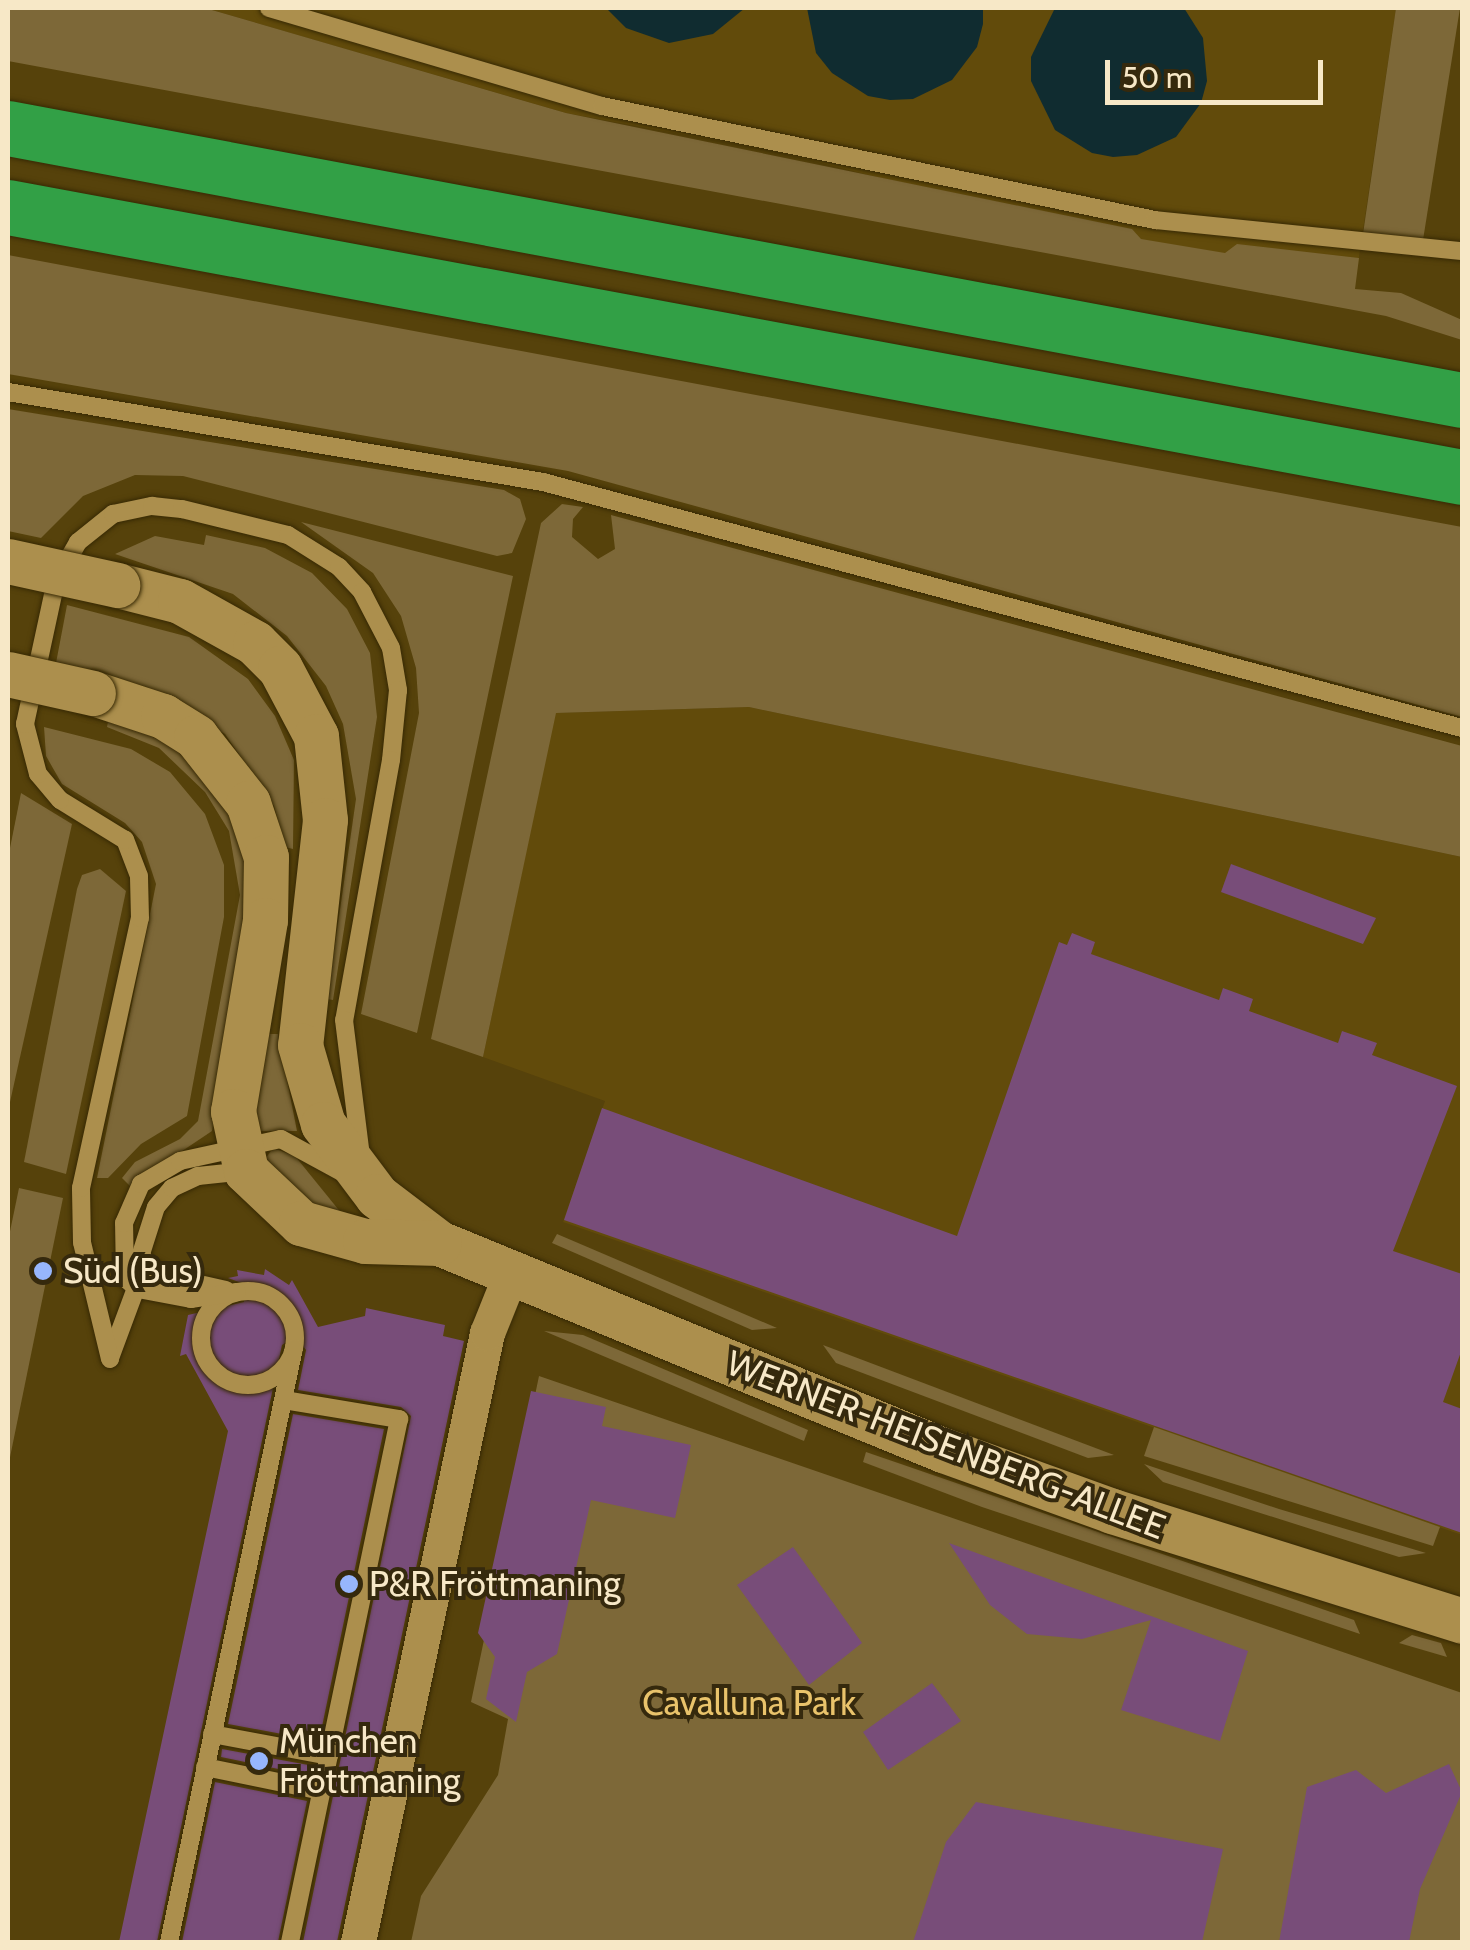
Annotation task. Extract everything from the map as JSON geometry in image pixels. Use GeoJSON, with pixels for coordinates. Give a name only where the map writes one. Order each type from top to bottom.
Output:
{"type":"FeatureCollection","features":[{"type":"Feature","properties":{"kind":"highway"},"geometry":{"type":"LineString","coordinates":[[8,128],[1462,400]]}},
{"type":"Feature","properties":{"kind":"highway"},"geometry":{"type":"LineString","coordinates":[[8,207],[1462,477]]}},
{"type":"Feature","properties":{"kind":"street","name":"WERNER-HEISENBERG-ALLEE"},"geometry":{"type":"LineString","coordinates":[[8,561],[180,601],[256,643],[280,668],[316,736],[324,820],[300,1044],[323,1124],[360,1181],[439,1243],[943,1450],[1168,1529],[1462,1621]]}},
{"type":"Feature","properties":{"kind":"street"},"geometry":{"type":"LineString","coordinates":[[8,674],[94,693],[164,716],[196,737],[248,803],[268,886],[236,1080],[242,1157]]}},
{"type":"Feature","properties":{"kind":"street","name":"WERNER-HEISENBERG-ALLEE"},"geometry":{"type":"LineString","coordinates":[[242,1157],[301,1223],[365,1241],[439,1243]]}},
{"type":"Feature","properties":{"kind":"street"},"geometry":{"type":"LineString","coordinates":[[358,1942],[487,1333],[511,1273]]}},
{"type":"Feature","properties":{"kind":"lane"},"geometry":{"type":"LineString","coordinates":[[269,8],[602,106],[1154,220],[1462,250]]}},
{"type":"Feature","properties":{"kind":"lane"},"geometry":{"type":"LineString","coordinates":[[8,392],[543,482],[1462,728]]}},
{"type":"Feature","properties":{"kind":"lane"},"geometry":{"type":"LineString","coordinates":[[152,506],[182,509],[288,535],[340,568],[362,592],[391,648],[398,690],[390,760],[344,1020],[346,1078],[362,1143],[360,1181],[281,1139],[172,1188],[156,1207],[110,1359],[82,1242],[81,1188],[140,918],[139,876],[126,840],[60,800],[38,774],[25,724],[56,581],[78,542],[113,514],[152,506]]}},
{"type":"Feature","properties":{"kind":"lane"},"geometry":{"type":"LineString","coordinates":[[132,1284],[124,1223],[142,1184],[159,1169],[242,1157]]}},
{"type":"Feature","properties":{"kind":"lane"},"geometry":{"type":"LineString","coordinates":[[141,1254],[146,1266],[168,1277],[268,1295],[290,1317],[294,1348],[169,1942]]}},
{"type":"Feature","properties":{"kind":"lane"},"geometry":{"type":"LineString","coordinates":[[132,1284],[192,1299],[236,1292]]}},
{"type":"Feature","properties":{"kind":"lane"},"geometry":{"type":"LineString","coordinates":[[236,1292],[204,1322],[201,1338],[210,1366],[235,1384],[265,1382],[279,1374],[294,1348]]}},
{"type":"Feature","properties":{"kind":"lane"},"geometry":{"type":"LineString","coordinates":[[284,1400],[399,1419],[290,1942]]}},
{"type":"Feature","properties":{"kind":"lane"},"geometry":{"type":"LineString","coordinates":[[212,1734],[329,1756]]}},
{"type":"Feature","properties":{"kind":"lane"},"geometry":{"type":"LineString","coordinates":[[205,1767],[322,1791]]}},
{"type":"Feature","properties":{"kind":"shaded area"},"geometry":{"type":"Polygon","coordinates":[[[205,8],[1396,8],[1354,290],[1312,286],[777,152],[566,113],[205,8]]]}},
{"type":"Feature","properties":{"kind":"shaded area"},"geometry":{"type":"Polygon","coordinates":[[[749,707],[1462,857],[1462,1535],[563,1222],[605,1101],[483,1057],[555,713],[749,707]]]}},
{"type":"Feature","properties":{"kind":"green space"},"geometry":{"type":"Polygon","coordinates":[[[8,8],[205,8],[566,113],[1132,229],[1141,239],[1225,253],[1237,244],[1359,258],[1355,289],[1401,293],[1462,320],[1462,340],[1386,316],[8,61],[8,8]]]}},
{"type":"Feature","properties":{"kind":"green space"},"geometry":{"type":"Polygon","coordinates":[[[1396,8],[1460,8],[1423,240],[1363,234],[1396,8]]]}},
{"type":"Feature","properties":{"kind":"green space"},"geometry":{"type":"Polygon","coordinates":[[[8,255],[1462,527],[1462,717],[568,471],[8,374],[8,255]]]}},
{"type":"Feature","properties":{"kind":"green space"},"geometry":{"type":"Polygon","coordinates":[[[8,409],[504,490],[520,499],[526,519],[512,553],[497,556],[183,476],[135,475],[83,496],[41,538],[8,531],[8,409]]]}},
{"type":"Feature","properties":{"kind":"green space"},"geometry":{"type":"Polygon","coordinates":[[[562,504],[583,507],[573,519],[572,537],[598,559],[615,549],[611,515],[1462,746],[1462,857],[749,707],[556,713],[483,1057],[431,1039],[541,523],[562,504]]]}},
{"type":"Feature","properties":{"kind":"green space"},"geometry":{"type":"Polygon","coordinates":[[[301,522],[513,576],[417,1033],[361,1014],[419,713],[416,668],[401,616],[373,573],[301,522]]]}},
{"type":"Feature","properties":{"kind":"green space"},"geometry":{"type":"Polygon","coordinates":[[[206,535],[265,548],[312,573],[347,609],[370,653],[377,717],[333,1000],[327,999],[356,799],[343,724],[326,686],[287,636],[233,594],[115,554],[155,536],[204,545],[206,535]]]}},
{"type":"Feature","properties":{"kind":"green space"},"geometry":{"type":"Polygon","coordinates":[[[67,605],[189,637],[248,679],[275,716],[294,760],[293,849],[285,847],[274,806],[225,734],[147,687],[56,663],[67,605]]]}},
{"type":"Feature","properties":{"kind":"green space"},"geometry":{"type":"Polygon","coordinates":[[[109,716],[183,751],[228,803],[251,872],[212,1131],[130,1186],[122,1178],[135,1162],[180,1139],[198,1121],[240,895],[229,831],[205,792],[159,748],[107,727],[109,716]]]}},
{"type":"Feature","properties":{"kind":"green space"},"geometry":{"type":"Polygon","coordinates":[[[44,727],[131,749],[170,772],[205,814],[224,865],[224,917],[187,1116],[141,1144],[108,1178],[97,1178],[156,884],[142,842],[125,823],[62,784],[46,756],[44,727]]]}},
{"type":"Feature","properties":{"kind":"green space"},"geometry":{"type":"Polygon","coordinates":[[[21,793],[72,824],[8,1111],[8,858],[21,793]]]}},
{"type":"Feature","properties":{"kind":"green space"},"geometry":{"type":"Polygon","coordinates":[[[100,869],[126,891],[66,1174],[24,1162],[77,889],[82,875],[100,869]]]}},
{"type":"Feature","properties":{"kind":"green space"},"geometry":{"type":"Polygon","coordinates":[[[260,1034],[278,1034],[297,1131],[254,1131],[260,1034]]]}},
{"type":"Feature","properties":{"kind":"green space"},"geometry":{"type":"Polygon","coordinates":[[[273,1148],[295,1156],[342,1214],[318,1214],[263,1162],[273,1148]]]}},
{"type":"Feature","properties":{"kind":"green space"},"geometry":{"type":"Polygon","coordinates":[[[19,1188],[63,1198],[8,1467],[8,1241],[19,1188]]]}},
{"type":"Feature","properties":{"kind":"green space"},"geometry":{"type":"Polygon","coordinates":[[[557,1234],[777,1328],[752,1330],[552,1243],[557,1234]]]}},
{"type":"Feature","properties":{"kind":"green space"},"geometry":{"type":"Polygon","coordinates":[[[544,1331],[583,1335],[808,1430],[804,1441],[544,1331]]]}},
{"type":"Feature","properties":{"kind":"green space"},"geometry":{"type":"Polygon","coordinates":[[[823,1345],[1114,1455],[1088,1458],[836,1363],[823,1345]]]}},
{"type":"Feature","properties":{"kind":"green space","name":"Cavalluna Park"},"geometry":{"type":"Polygon","coordinates":[[[539,1376],[1462,1693],[1462,1942],[411,1942],[421,1896],[498,1775],[508,1719],[471,1702],[539,1376]]]}},
{"type":"Feature","properties":{"kind":"green space"},"geometry":{"type":"Polygon","coordinates":[[[1154,1427],[1440,1527],[1433,1546],[1144,1456],[1154,1427]]]}},
{"type":"Feature","properties":{"kind":"green space"},"geometry":{"type":"Polygon","coordinates":[[[866,1452],[1354,1620],[1360,1634],[982,1507],[863,1462],[866,1452]]]}},
{"type":"Feature","properties":{"kind":"green space"},"geometry":{"type":"Polygon","coordinates":[[[1144,1464],[1426,1553],[1399,1557],[1163,1482],[1144,1464]]]}},
{"type":"Feature","properties":{"kind":"green space"},"geometry":{"type":"Polygon","coordinates":[[[1412,1635],[1441,1643],[1447,1657],[1399,1643],[1412,1635]]]}},
{"type":"Feature","properties":{"kind":"water"},"geometry":{"type":"Polygon","coordinates":[[[606,8],[745,8],[713,34],[669,43],[626,28],[606,8]]]}},
{"type":"Feature","properties":{"kind":"water"},"geometry":{"type":"Polygon","coordinates":[[[807,8],[983,8],[983,24],[977,47],[952,80],[913,99],[890,100],[868,96],[832,73],[816,53],[807,8]]]}},
{"type":"Feature","properties":{"kind":"water"},"geometry":{"type":"Polygon","coordinates":[[[1055,8],[1184,8],[1203,38],[1207,81],[1201,103],[1176,137],[1137,155],[1113,157],[1092,153],[1055,130],[1031,81],[1031,57],[1055,8]]]}},
{"type":"Feature","properties":{"kind":"building"},"geometry":{"type":"Polygon","coordinates":[[[1231,864],[1376,918],[1363,944],[1221,892],[1231,864]]]}},
{"type":"Feature","properties":{"kind":"building"},"geometry":{"type":"Polygon","coordinates":[[[1072,933],[1095,942],[1091,954],[1219,1000],[1223,988],[1253,999],[1249,1011],[1338,1043],[1342,1031],[1377,1043],[1372,1055],[1457,1086],[1393,1251],[1462,1274],[1462,1349],[1443,1402],[1462,1409],[1462,1533],[564,1220],[602,1108],[957,1236],[1059,942],[1067,945],[1072,933]]]}},
{"type":"Feature","properties":{"kind":"building"},"geometry":{"type":"Polygon","coordinates":[[[265,1269],[289,1285],[292,1280],[318,1327],[365,1316],[366,1308],[445,1325],[443,1336],[464,1341],[337,1942],[303,1942],[411,1416],[401,1407],[298,1390],[306,1350],[296,1336],[282,1345],[157,1942],[119,1942],[228,1431],[186,1354],[180,1356],[188,1315],[244,1302],[247,1285],[228,1278],[238,1276],[237,1270],[264,1275],[265,1269]]]}},
{"type":"Feature","properties":{"kind":"building"},"geometry":{"type":"Polygon","coordinates":[[[531,1391],[606,1407],[602,1426],[691,1445],[675,1518],[591,1500],[557,1654],[527,1672],[516,1722],[486,1699],[495,1657],[478,1633],[531,1391]]]}},
{"type":"Feature","properties":{"kind":"building"},"geometry":{"type":"Polygon","coordinates":[[[293,1414],[384,1429],[319,1741],[228,1724],[293,1414]]]}},
{"type":"Feature","properties":{"kind":"building"},"geometry":{"type":"Polygon","coordinates":[[[949,1543],[1248,1651],[1220,1741],[1121,1710],[1151,1620],[1082,1639],[1027,1634],[990,1605],[949,1543]]]}},
{"type":"Feature","properties":{"kind":"building"},"geometry":{"type":"Polygon","coordinates":[[[793,1547],[862,1643],[809,1685],[737,1585],[793,1547]]]}},
{"type":"Feature","properties":{"kind":"building"},"geometry":{"type":"Polygon","coordinates":[[[932,1683],[961,1721],[888,1770],[863,1732],[932,1683]]]}},
{"type":"Feature","properties":{"kind":"building"},"geometry":{"type":"Polygon","coordinates":[[[222,1749],[314,1766],[312,1776],[221,1757],[222,1749]]]}},
{"type":"Feature","properties":{"kind":"building"},"geometry":{"type":"Polygon","coordinates":[[[1449,1764],[1462,1792],[1420,1889],[1409,1942],[1279,1942],[1307,1787],[1356,1770],[1386,1793],[1449,1764]]]}},
{"type":"Feature","properties":{"kind":"building"},"geometry":{"type":"Polygon","coordinates":[[[215,1782],[307,1801],[278,1942],[182,1942],[215,1782]]]}},
{"type":"Feature","properties":{"kind":"building"},"geometry":{"type":"Polygon","coordinates":[[[976,1802],[1223,1849],[1202,1942],[913,1942],[946,1842],[976,1802]]]}},
{"type":"Feature","properties":{"kind":"place","name":"Süd (Bus)"},"geometry":{"type":"Point","coordinates":[43,1271]}},
{"type":"Feature","properties":{"kind":"place","name":"P&R Fröttmaning"},"geometry":{"type":"Point","coordinates":[349,1584]}},
{"type":"Feature","properties":{"kind":"place","name":"München Fröttmaning"},"geometry":{"type":"Point","coordinates":[259,1761]}}]}
